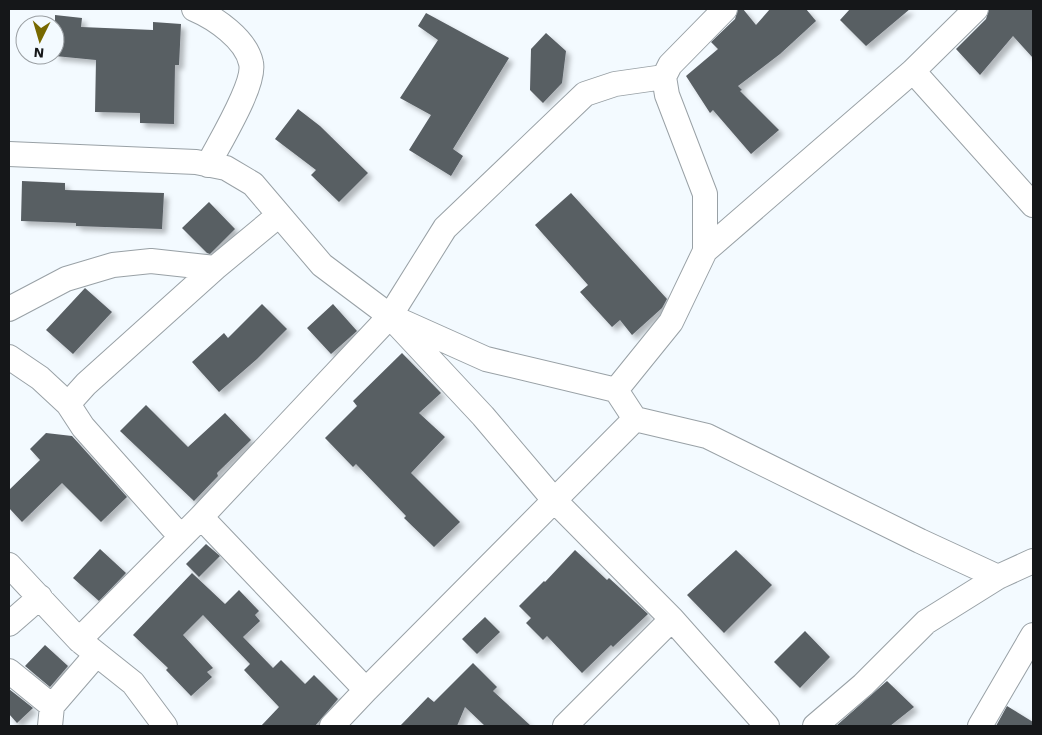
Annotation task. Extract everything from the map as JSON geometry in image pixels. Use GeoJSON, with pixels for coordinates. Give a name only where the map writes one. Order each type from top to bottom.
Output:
{"type":"FeatureCollection","features":[{"type":"Feature","properties":{"kind":"street"},"geometry":{"type":"LineString","coordinates":[[194,9],[213,18],[243,44],[251,63],[252,77],[246,92],[208,165]]}},
{"type":"Feature","properties":{"kind":"street"},"geometry":{"type":"LineString","coordinates":[[705,250],[705,194],[667,95],[664,77],[670,65],[725,9]]}},
{"type":"Feature","properties":{"kind":"street"},"geometry":{"type":"LineString","coordinates":[[616,390],[670,322],[705,250],[913,71],[976,9]]}},
{"type":"Feature","properties":{"kind":"street"},"geometry":{"type":"LineString","coordinates":[[913,71],[1033,205]]}},
{"type":"Feature","properties":{"kind":"street"},"geometry":{"type":"LineString","coordinates":[[9,671],[51,716],[87,648],[182,537],[390,316],[445,228],[585,94],[615,84],[664,77]]}},
{"type":"Feature","properties":{"kind":"street"},"geometry":{"type":"LineString","coordinates":[[9,154],[196,162],[226,168],[253,184],[322,265],[390,316],[483,416],[555,501],[672,619],[767,726]]}},
{"type":"Feature","properties":{"kind":"street"},"geometry":{"type":"LineString","coordinates":[[68,404],[86,384],[215,268],[279,215]]}},
{"type":"Feature","properties":{"kind":"street"},"geometry":{"type":"LineString","coordinates":[[9,309],[66,279],[113,265],[151,261],[215,268]]}},
{"type":"Feature","properties":{"kind":"street"},"geometry":{"type":"LineString","coordinates":[[390,316],[486,359],[616,390],[635,419],[707,436],[998,577]]}},
{"type":"Feature","properties":{"kind":"street"},"geometry":{"type":"LineString","coordinates":[[9,357],[40,378],[68,404],[82,427],[182,537]]}},
{"type":"Feature","properties":{"kind":"street"},"geometry":{"type":"LineString","coordinates":[[332,726],[635,419]]}},
{"type":"Feature","properties":{"kind":"street"},"geometry":{"type":"LineString","coordinates":[[201,517],[366,690]]}},
{"type":"Feature","properties":{"kind":"street"},"geometry":{"type":"LineString","coordinates":[[815,726],[863,685],[926,622],[998,577],[1033,561]]}},
{"type":"Feature","properties":{"kind":"street"},"geometry":{"type":"LineString","coordinates":[[9,565],[87,648],[133,683],[165,726]]}},
{"type":"Feature","properties":{"kind":"street"},"geometry":{"type":"LineString","coordinates":[[9,624],[40,597]]}},
{"type":"Feature","properties":{"kind":"street"},"geometry":{"type":"LineString","coordinates":[[565,726],[672,619]]}},
{"type":"Feature","properties":{"kind":"street"},"geometry":{"type":"LineString","coordinates":[[980,726],[1033,635]]}},
{"type":"Feature","properties":{"kind":"building"},"geometry":{"type":"Polygon","coordinates":[[[738,9],[743,9],[756,25],[770,9],[806,9],[816,21],[780,54],[738,86],[742,90],[740,91],[779,130],[751,154],[713,110],[710,113],[686,76],[718,49],[711,42],[735,19],[738,9]]]}},
{"type":"Feature","properties":{"kind":"building"},"geometry":{"type":"Polygon","coordinates":[[[850,9],[910,9],[866,46],[840,20],[850,9]]]}},
{"type":"Feature","properties":{"kind":"building"},"geometry":{"type":"Polygon","coordinates":[[[989,9],[1033,9],[1033,58],[1013,36],[980,75],[956,49],[986,19],[989,9]]]}},
{"type":"Feature","properties":{"kind":"building"},"geometry":{"type":"Polygon","coordinates":[[[426,13],[509,58],[453,149],[463,156],[451,176],[409,150],[431,115],[400,98],[438,40],[418,26],[426,13]]]}},
{"type":"Feature","properties":{"kind":"building"},"geometry":{"type":"Polygon","coordinates":[[[65,16],[82,18],[81,27],[153,30],[153,22],[181,24],[179,65],[175,65],[174,124],[140,123],[140,113],[95,112],[96,60],[65,57],[65,16]]]}},
{"type":"Feature","properties":{"kind":"building"},"geometry":{"type":"Polygon","coordinates":[[[546,33],[566,51],[562,83],[543,103],[530,90],[531,49],[546,33]]]}},
{"type":"Feature","properties":{"kind":"building"},"geometry":{"type":"Polygon","coordinates":[[[298,109],[320,126],[368,173],[339,202],[311,175],[316,170],[275,139],[298,109]]]}},
{"type":"Feature","properties":{"kind":"building"},"geometry":{"type":"Polygon","coordinates":[[[22,181],[65,183],[65,190],[164,193],[162,229],[76,226],[76,223],[21,221],[22,181]]]}},
{"type":"Feature","properties":{"kind":"building"},"geometry":{"type":"Polygon","coordinates":[[[571,193],[667,299],[662,308],[632,335],[620,320],[612,327],[580,292],[588,285],[535,225],[571,193]]]}},
{"type":"Feature","properties":{"kind":"building"},"geometry":{"type":"Polygon","coordinates":[[[209,202],[235,229],[210,254],[182,228],[209,202]]]}},
{"type":"Feature","properties":{"kind":"building"},"geometry":{"type":"Polygon","coordinates":[[[85,288],[112,312],[73,354],[46,330],[85,288]]]}},
{"type":"Feature","properties":{"kind":"building"},"geometry":{"type":"Polygon","coordinates":[[[262,304],[287,329],[257,359],[219,392],[192,362],[224,333],[228,338],[262,304]]]}},
{"type":"Feature","properties":{"kind":"building"},"geometry":{"type":"Polygon","coordinates":[[[333,304],[357,331],[331,354],[307,328],[333,304]]]}},
{"type":"Feature","properties":{"kind":"building"},"geometry":{"type":"Polygon","coordinates":[[[402,353],[441,393],[419,413],[445,437],[411,473],[460,522],[434,547],[404,518],[406,516],[356,464],[353,467],[325,438],[357,406],[353,401],[402,353]]]}},
{"type":"Feature","properties":{"kind":"building"},"geometry":{"type":"Polygon","coordinates":[[[146,405],[188,447],[225,413],[251,440],[217,473],[218,476],[194,501],[120,431],[146,405]]]}},
{"type":"Feature","properties":{"kind":"building"},"geometry":{"type":"Polygon","coordinates":[[[46,433],[72,436],[127,497],[101,522],[62,483],[22,522],[9,508],[9,490],[40,460],[30,449],[46,433]]]}},
{"type":"Feature","properties":{"kind":"building"},"geometry":{"type":"Polygon","coordinates":[[[206,544],[220,556],[199,577],[186,564],[206,544]]]}},
{"type":"Feature","properties":{"kind":"building"},"geometry":{"type":"Polygon","coordinates":[[[100,549],[126,573],[99,601],[73,578],[100,549]]]}},
{"type":"Feature","properties":{"kind":"building"},"geometry":{"type":"Polygon","coordinates":[[[575,550],[648,614],[613,647],[611,645],[582,673],[547,636],[543,640],[526,623],[531,618],[519,606],[575,550]]]}},
{"type":"Feature","properties":{"kind":"building"},"geometry":{"type":"Polygon","coordinates":[[[736,550],[772,585],[724,633],[687,595],[736,550]]]}},
{"type":"Feature","properties":{"kind":"building"},"geometry":{"type":"Polygon","coordinates":[[[192,573],[225,604],[239,590],[259,611],[255,615],[260,621],[243,637],[273,668],[281,660],[305,684],[314,675],[338,699],[315,726],[261,726],[279,707],[244,670],[250,664],[203,615],[183,635],[213,668],[207,672],[212,677],[191,696],[166,670],[168,668],[133,635],[192,573]]]}},
{"type":"Feature","properties":{"kind":"building"},"geometry":{"type":"Polygon","coordinates":[[[485,617],[500,632],[477,654],[462,639],[485,617]]]}},
{"type":"Feature","properties":{"kind":"building"},"geometry":{"type":"Polygon","coordinates":[[[805,631],[830,657],[800,688],[774,662],[805,631]]]}},
{"type":"Feature","properties":{"kind":"building"},"geometry":{"type":"Polygon","coordinates":[[[45,645],[68,666],[50,687],[25,666],[45,645]]]}},
{"type":"Feature","properties":{"kind":"building"},"geometry":{"type":"Polygon","coordinates":[[[473,663],[497,687],[493,691],[531,726],[485,726],[465,707],[457,726],[400,726],[428,697],[434,702],[473,663]]]}},
{"type":"Feature","properties":{"kind":"building"},"geometry":{"type":"Polygon","coordinates":[[[887,681],[914,707],[890,726],[836,726],[887,681]]]}},
{"type":"Feature","properties":{"kind":"building"},"geometry":{"type":"Polygon","coordinates":[[[9,689],[33,708],[17,723],[9,714],[9,689]]]}},
{"type":"Feature","properties":{"kind":"building"},"geometry":{"type":"Polygon","coordinates":[[[1007,706],[1033,722],[1033,726],[996,726],[1007,706]]]}}]}
